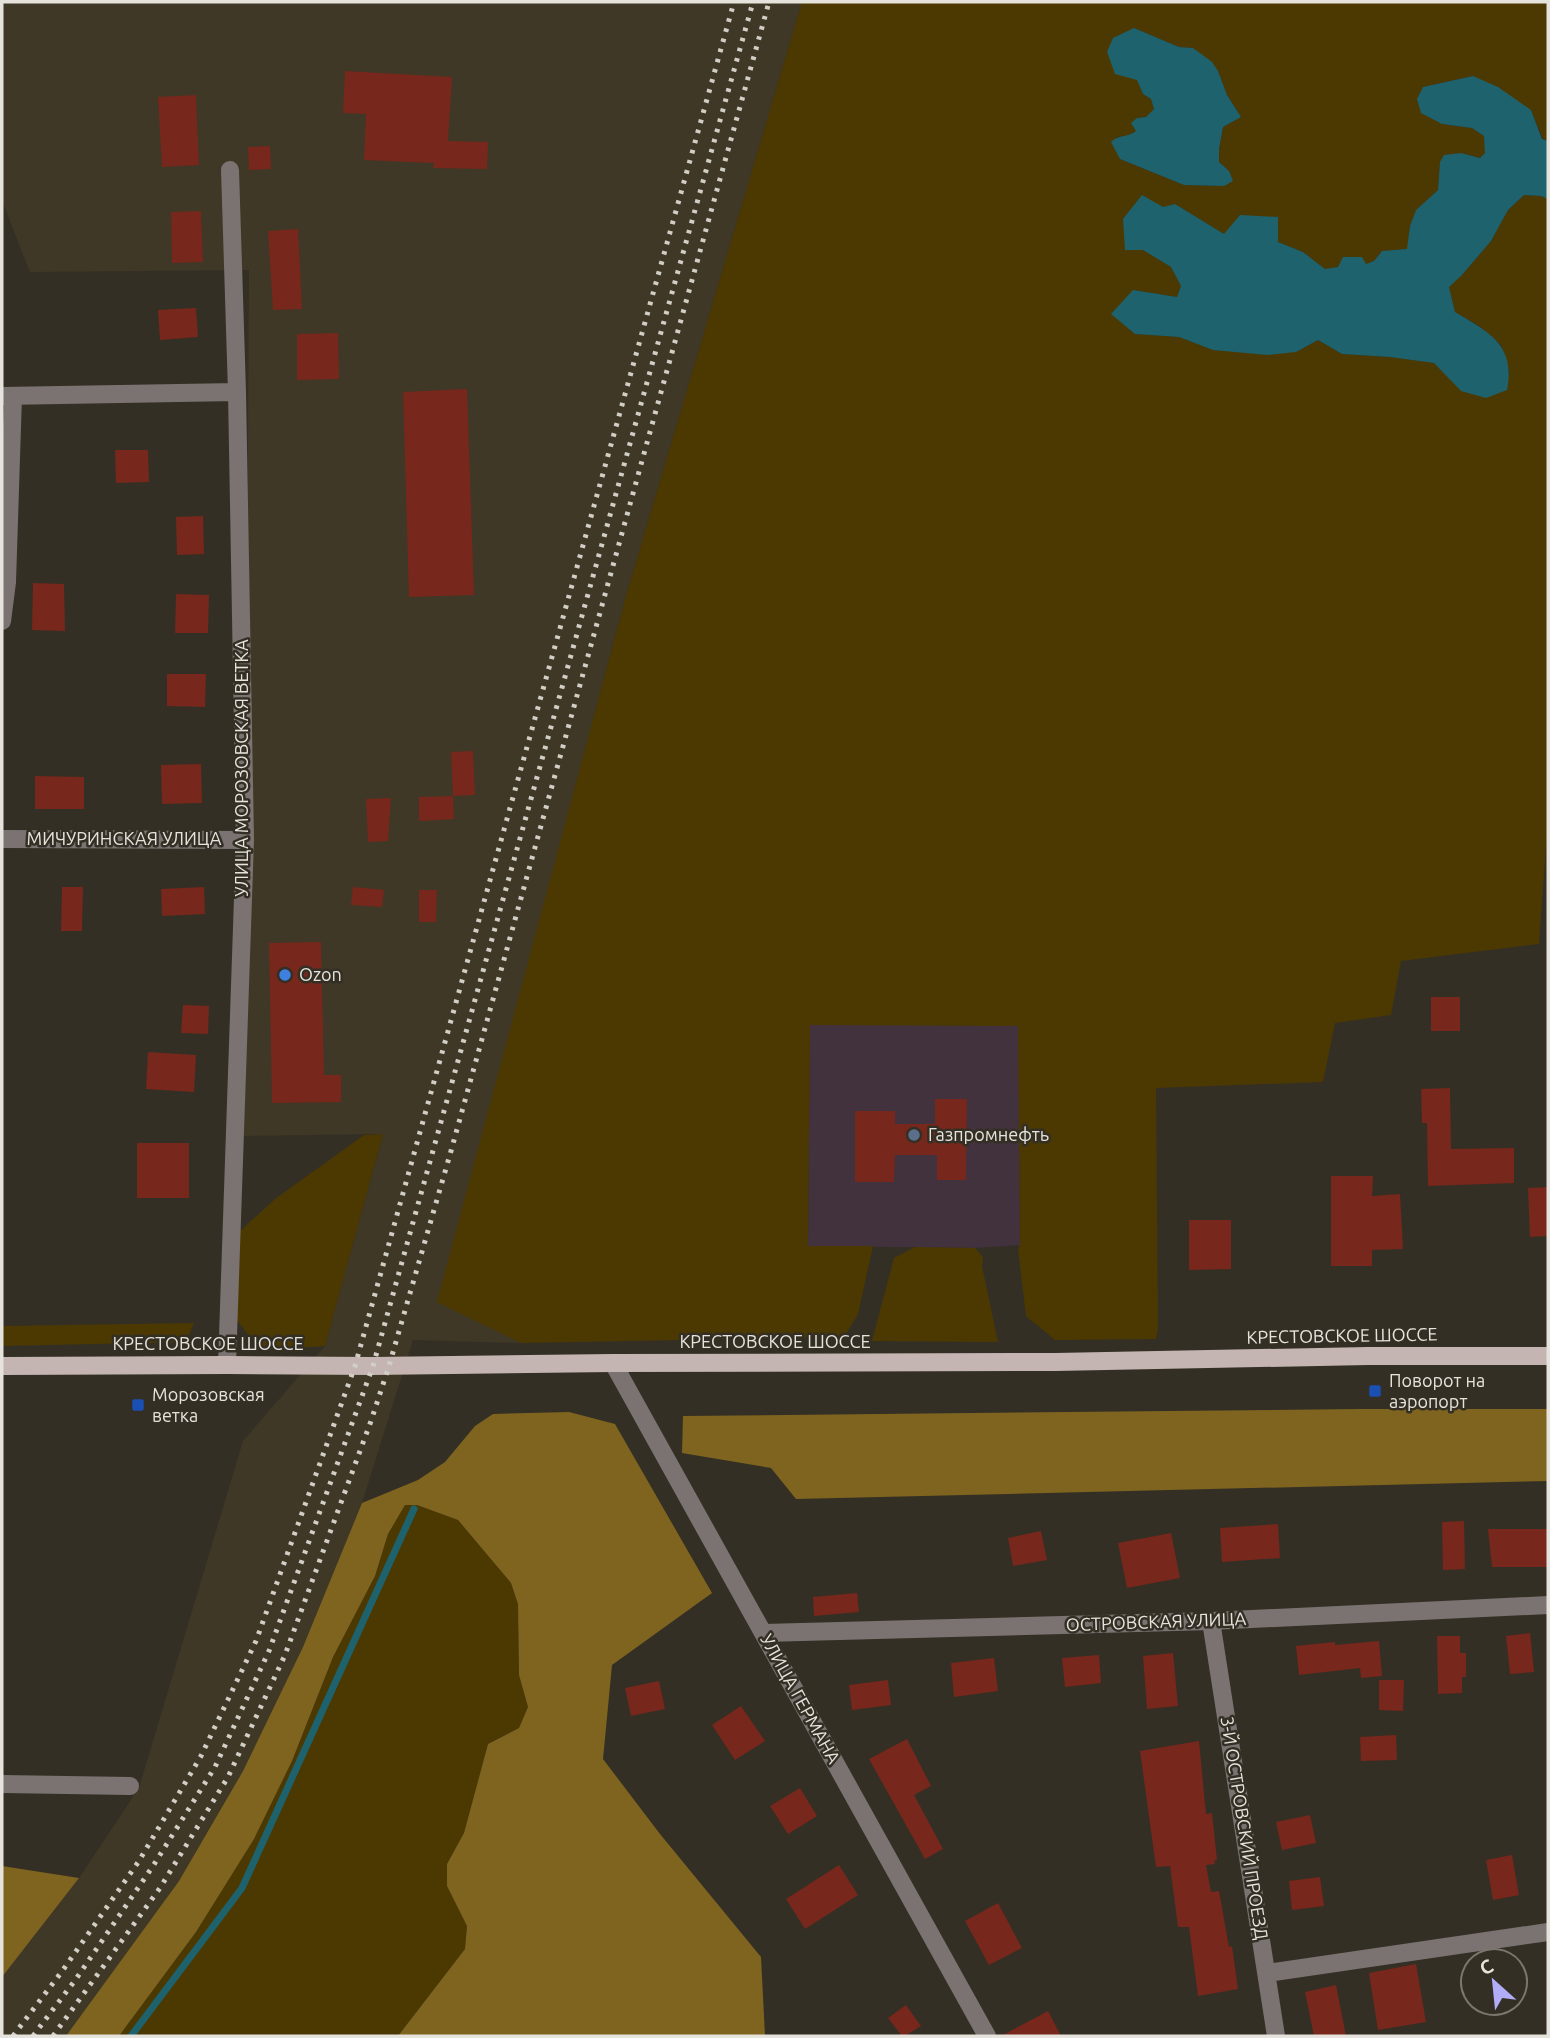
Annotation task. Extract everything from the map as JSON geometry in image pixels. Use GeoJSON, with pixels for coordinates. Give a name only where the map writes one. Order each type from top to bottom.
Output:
{"type":"FeatureCollection","features":[{"type":"Feature","properties":{"kind":"main road","name":"КРЕСТОВСКОЕ ШОССЕ"},"geometry":{"type":"LineString","coordinates":[[2,1366],[1055,1362],[1368,1356],[1548,1356]]}},
{"type":"Feature","properties":{"kind":"street","name":"УЛИЦА МОРОЗОВСКАЯ ВЕТКА"},"geometry":{"type":"LineString","coordinates":[[227,1365],[245,840],[237,392],[229,170]]}},
{"type":"Feature","properties":{"kind":"street"},"geometry":{"type":"LineString","coordinates":[[2,621],[6,582],[7,396],[237,392]]}},
{"type":"Feature","properties":{"kind":"street","name":"МИЧУРИНСКАЯ УЛИЦА"},"geometry":{"type":"LineString","coordinates":[[2,839],[245,840]]}},
{"type":"Feature","properties":{"kind":"street","name":"УЛИЦА ГЕРМАНА"},"geometry":{"type":"LineString","coordinates":[[613,1363],[987,2036]]}},
{"type":"Feature","properties":{"kind":"street","name":"ОСТРОВСКАЯ УЛИЦА"},"geometry":{"type":"LineString","coordinates":[[764,1633],[1211,1621],[1548,1605]]}},
{"type":"Feature","properties":{"kind":"street","name":"3-Й ОСТРОВСКИЙ ПРОЕЗД"},"geometry":{"type":"LineString","coordinates":[[1211,1621],[1276,2036]]}},
{"type":"Feature","properties":{"kind":"street"},"geometry":{"type":"LineString","coordinates":[[2,1784],[130,1786]]}},
{"type":"Feature","properties":{"kind":"street"},"geometry":{"type":"LineString","coordinates":[[1267,1973],[1548,1932]]}},
{"type":"Feature","properties":{"kind":"shaded area"},"geometry":{"type":"Polygon","coordinates":[[[2,2],[802,2],[626,596],[438,1301],[521,1343],[413,1340],[362,1503],[303,1647],[243,1771],[179,1881],[66,2036],[2,2036],[2,1977],[79,1878],[139,1788],[243,1441],[325,1346],[383,1134],[244,1136],[249,270],[30,272],[2,201],[2,2]]]}},
{"type":"Feature","properties":{"kind":"shaded area"},"geometry":{"type":"Polygon","coordinates":[[[802,2],[1548,2],[1548,141],[1543,139],[1531,110],[1473,76],[1423,87],[1442,124],[1472,128],[1484,136],[1486,153],[1481,158],[1461,153],[1440,163],[1438,190],[1416,210],[1410,226],[1408,249],[1382,251],[1374,261],[1366,264],[1325,269],[1303,252],[1278,242],[1224,234],[1175,204],[1143,250],[1171,267],[1181,286],[1177,297],[1133,290],[1135,334],[1179,337],[1213,350],[1296,352],[1318,340],[1342,354],[1434,363],[1461,390],[1510,374],[1501,345],[1479,326],[1455,312],[1449,286],[1491,241],[1508,210],[1524,195],[1548,199],[1548,817],[1539,944],[1401,961],[1391,1015],[1335,1023],[1323,1082],[1156,1088],[1156,1339],[1055,1340],[1026,1316],[1018,1249],[1018,1026],[810,1025],[808,1246],[873,1246],[858,1314],[844,1337],[521,1343],[437,1302],[626,596],[802,2]],[[1134,28],[1138,80],[1143,94],[1151,99],[1154,109],[1146,117],[1137,118],[1132,123],[1136,131],[1129,136],[1116,137],[1120,159],[1184,185],[1224,186],[1229,171],[1219,162],[1223,127],[1241,117],[1227,95],[1218,71],[1193,48],[1179,47],[1134,28]]]}},
{"type":"Feature","properties":{"kind":"shaded area","name":"Газпромнефть"},"geometry":{"type":"Polygon","coordinates":[[[810,1024],[1019,1026],[1020,1245],[975,1248],[808,1246],[810,1024]]]}},
{"type":"Feature","properties":{"kind":"shaded area"},"geometry":{"type":"Polygon","coordinates":[[[383,1134],[325,1346],[260,1350],[236,1319],[239,1232],[275,1199],[364,1135],[383,1134]]]}},
{"type":"Feature","properties":{"kind":"shaded area"},"geometry":{"type":"Polygon","coordinates":[[[915,1247],[975,1248],[983,1257],[982,1266],[998,1342],[872,1341],[894,1258],[915,1247]]]}},
{"type":"Feature","properties":{"kind":"shaded area"},"geometry":{"type":"Polygon","coordinates":[[[194,1323],[186,1342],[2,1346],[2,1326],[194,1323]]]}},
{"type":"Feature","properties":{"kind":"shaded area"},"geometry":{"type":"Polygon","coordinates":[[[1548,1409],[1548,1481],[796,1499],[771,1468],[682,1453],[683,1416],[1548,1409]]]}},
{"type":"Feature","properties":{"kind":"shaded area"},"geometry":{"type":"Polygon","coordinates":[[[569,1412],[615,1424],[712,1593],[612,1665],[603,1759],[660,1834],[761,1957],[765,2036],[398,2036],[465,1949],[467,1926],[447,1886],[447,1864],[464,1833],[488,1744],[519,1728],[528,1707],[519,1675],[518,1604],[511,1583],[458,1520],[417,1505],[405,1505],[388,1534],[375,1576],[333,1657],[292,1761],[254,1839],[196,1932],[119,2036],[66,2036],[179,1881],[243,1771],[303,1647],[362,1503],[418,1480],[445,1462],[475,1426],[493,1414],[569,1412]]]}},
{"type":"Feature","properties":{"kind":"shaded area"},"geometry":{"type":"Polygon","coordinates":[[[405,1505],[417,1505],[458,1520],[511,1583],[518,1604],[519,1675],[528,1707],[519,1728],[488,1744],[464,1833],[447,1864],[447,1886],[467,1926],[465,1949],[398,2036],[119,2036],[196,1932],[254,1839],[292,1761],[333,1657],[375,1576],[388,1534],[405,1505]]]}},
{"type":"Feature","properties":{"kind":"shaded area"},"geometry":{"type":"Polygon","coordinates":[[[2,1866],[79,1878],[2,1977],[2,1866]]]}},
{"type":"Feature","properties":{"kind":"water"},"geometry":{"type":"Polygon","coordinates":[[[1134,28],[1179,47],[1193,48],[1212,62],[1218,71],[1227,95],[1241,117],[1223,127],[1219,149],[1219,162],[1229,171],[1233,181],[1224,186],[1184,185],[1120,159],[1111,142],[1136,131],[1131,123],[1137,118],[1146,117],[1154,109],[1151,99],[1143,94],[1137,80],[1115,74],[1107,52],[1113,38],[1134,28]]]}},
{"type":"Feature","properties":{"kind":"water"},"geometry":{"type":"Polygon","coordinates":[[[1473,76],[1498,87],[1531,110],[1542,139],[1548,141],[1548,199],[1524,195],[1508,210],[1491,241],[1449,287],[1455,312],[1489,334],[1503,351],[1509,375],[1507,390],[1486,398],[1461,391],[1434,363],[1342,354],[1318,340],[1296,352],[1268,355],[1213,350],[1179,337],[1135,334],[1111,314],[1133,290],[1177,297],[1181,286],[1171,267],[1143,250],[1125,250],[1123,219],[1142,195],[1163,207],[1175,204],[1224,234],[1240,215],[1278,217],[1278,242],[1303,252],[1325,269],[1338,267],[1343,257],[1362,257],[1366,264],[1374,261],[1382,251],[1407,249],[1410,226],[1416,210],[1438,190],[1440,162],[1444,155],[1461,153],[1480,158],[1485,153],[1484,136],[1472,128],[1442,124],[1421,113],[1417,99],[1423,87],[1473,76]]]}},
{"type":"Feature","properties":{"kind":"building"},"geometry":{"type":"Polygon","coordinates":[[[345,71],[452,77],[448,141],[488,142],[487,169],[433,168],[434,163],[364,160],[366,114],[343,113],[345,71]]]}},
{"type":"Feature","properties":{"kind":"building"},"geometry":{"type":"Polygon","coordinates":[[[196,95],[199,165],[162,167],[158,97],[196,95]]]}},
{"type":"Feature","properties":{"kind":"building"},"geometry":{"type":"Polygon","coordinates":[[[270,146],[271,169],[249,170],[248,147],[270,146]]]}},
{"type":"Feature","properties":{"kind":"building"},"geometry":{"type":"Polygon","coordinates":[[[201,211],[203,262],[172,263],[171,212],[201,211]]]}},
{"type":"Feature","properties":{"kind":"building"},"geometry":{"type":"Polygon","coordinates":[[[298,229],[302,309],[273,310],[268,231],[298,229]]]}},
{"type":"Feature","properties":{"kind":"building"},"geometry":{"type":"Polygon","coordinates":[[[196,308],[198,337],[160,340],[158,310],[196,308]]]}},
{"type":"Feature","properties":{"kind":"building"},"geometry":{"type":"Polygon","coordinates":[[[338,333],[339,379],[297,380],[297,334],[338,333]]]}},
{"type":"Feature","properties":{"kind":"building"},"geometry":{"type":"Polygon","coordinates":[[[467,389],[474,595],[409,597],[403,392],[467,389]]]}},
{"type":"Feature","properties":{"kind":"building"},"geometry":{"type":"Polygon","coordinates":[[[115,450],[148,450],[149,482],[116,483],[115,450]]]}},
{"type":"Feature","properties":{"kind":"building"},"geometry":{"type":"Polygon","coordinates":[[[203,516],[204,554],[177,555],[176,517],[203,516]]]}},
{"type":"Feature","properties":{"kind":"building"},"geometry":{"type":"Polygon","coordinates":[[[33,583],[64,584],[65,631],[32,630],[33,583]]]}},
{"type":"Feature","properties":{"kind":"building"},"geometry":{"type":"Polygon","coordinates":[[[176,594],[209,595],[208,633],[175,633],[176,594]]]}},
{"type":"Feature","properties":{"kind":"building"},"geometry":{"type":"Polygon","coordinates":[[[167,674],[206,674],[205,707],[167,706],[167,674]]]}},
{"type":"Feature","properties":{"kind":"building"},"geometry":{"type":"Polygon","coordinates":[[[473,751],[475,795],[453,796],[451,752],[473,751]]]}},
{"type":"Feature","properties":{"kind":"building"},"geometry":{"type":"Polygon","coordinates":[[[201,764],[202,803],[162,804],[161,765],[201,764]]]}},
{"type":"Feature","properties":{"kind":"building"},"geometry":{"type":"Polygon","coordinates":[[[35,776],[84,777],[84,809],[35,809],[35,776]]]}},
{"type":"Feature","properties":{"kind":"building"},"geometry":{"type":"Polygon","coordinates":[[[453,796],[454,819],[419,821],[419,797],[453,796]]]}},
{"type":"Feature","properties":{"kind":"building"},"geometry":{"type":"Polygon","coordinates":[[[391,798],[388,841],[368,842],[366,799],[391,798]]]}},
{"type":"Feature","properties":{"kind":"building"},"geometry":{"type":"Polygon","coordinates":[[[62,887],[83,887],[82,931],[61,931],[62,887]]]}},
{"type":"Feature","properties":{"kind":"building"},"geometry":{"type":"Polygon","coordinates":[[[204,887],[205,914],[162,916],[161,889],[204,887]]]}},
{"type":"Feature","properties":{"kind":"building"},"geometry":{"type":"Polygon","coordinates":[[[353,887],[384,890],[382,907],[351,905],[353,887]]]}},
{"type":"Feature","properties":{"kind":"building"},"geometry":{"type":"Polygon","coordinates":[[[419,890],[437,890],[436,922],[419,922],[419,890]]]}},
{"type":"Feature","properties":{"kind":"building"},"geometry":{"type":"Polygon","coordinates":[[[321,942],[324,1075],[341,1075],[341,1102],[272,1103],[269,943],[321,942]]]}},
{"type":"Feature","properties":{"kind":"building"},"geometry":{"type":"Polygon","coordinates":[[[1431,997],[1460,997],[1460,1031],[1431,1031],[1431,997]]]}},
{"type":"Feature","properties":{"kind":"building"},"geometry":{"type":"Polygon","coordinates":[[[183,1005],[209,1006],[208,1034],[181,1033],[183,1005]]]}},
{"type":"Feature","properties":{"kind":"building"},"geometry":{"type":"Polygon","coordinates":[[[148,1052],[196,1055],[194,1092],[146,1089],[148,1052]]]}},
{"type":"Feature","properties":{"kind":"building"},"geometry":{"type":"Polygon","coordinates":[[[1450,1088],[1451,1149],[1514,1148],[1514,1183],[1428,1186],[1427,1123],[1422,1123],[1421,1089],[1450,1088]]]}},
{"type":"Feature","properties":{"kind":"building"},"geometry":{"type":"Polygon","coordinates":[[[935,1099],[967,1099],[966,1180],[937,1180],[937,1155],[895,1155],[894,1182],[855,1182],[855,1111],[895,1111],[895,1124],[935,1124],[935,1099]]]}},
{"type":"Feature","properties":{"kind":"building"},"geometry":{"type":"Polygon","coordinates":[[[137,1143],[189,1143],[189,1198],[137,1198],[137,1143]]]}},
{"type":"Feature","properties":{"kind":"building"},"geometry":{"type":"Polygon","coordinates":[[[1331,1176],[1373,1176],[1372,1196],[1400,1194],[1403,1249],[1372,1250],[1372,1266],[1331,1266],[1331,1176]]]}},
{"type":"Feature","properties":{"kind":"building"},"geometry":{"type":"Polygon","coordinates":[[[1548,1187],[1548,1236],[1530,1237],[1528,1188],[1548,1187]]]}},
{"type":"Feature","properties":{"kind":"building"},"geometry":{"type":"Polygon","coordinates":[[[1189,1220],[1231,1220],[1231,1269],[1189,1270],[1189,1220]]]}},
{"type":"Feature","properties":{"kind":"building"},"geometry":{"type":"Polygon","coordinates":[[[1464,1521],[1465,1569],[1443,1570],[1442,1522],[1464,1521]]]}},
{"type":"Feature","properties":{"kind":"building"},"geometry":{"type":"Polygon","coordinates":[[[1278,1524],[1280,1558],[1222,1562],[1220,1528],[1278,1524]]]}},
{"type":"Feature","properties":{"kind":"building"},"geometry":{"type":"Polygon","coordinates":[[[1488,1529],[1548,1529],[1548,1567],[1492,1567],[1488,1529]]]}},
{"type":"Feature","properties":{"kind":"building"},"geometry":{"type":"Polygon","coordinates":[[[1041,1531],[1047,1560],[1013,1566],[1008,1538],[1041,1531]]]}},
{"type":"Feature","properties":{"kind":"building"},"geometry":{"type":"Polygon","coordinates":[[[1171,1533],[1180,1578],[1127,1588],[1118,1543],[1171,1533]]]}},
{"type":"Feature","properties":{"kind":"building"},"geometry":{"type":"Polygon","coordinates":[[[857,1593],[859,1612],[814,1616],[813,1597],[857,1593]]]}},
{"type":"Feature","properties":{"kind":"building"},"geometry":{"type":"Polygon","coordinates":[[[1530,1633],[1534,1672],[1510,1674],[1506,1636],[1530,1633]]]}},
{"type":"Feature","properties":{"kind":"building"},"geometry":{"type":"Polygon","coordinates":[[[1437,1636],[1460,1636],[1460,1653],[1466,1653],[1466,1677],[1462,1677],[1462,1693],[1438,1694],[1437,1636]]]}},
{"type":"Feature","properties":{"kind":"building"},"geometry":{"type":"Polygon","coordinates":[[[1379,1641],[1382,1676],[1361,1678],[1360,1668],[1299,1675],[1296,1646],[1379,1641]]]}},
{"type":"Feature","properties":{"kind":"building"},"geometry":{"type":"Polygon","coordinates":[[[1173,1653],[1178,1706],[1147,1709],[1143,1656],[1173,1653]]]}},
{"type":"Feature","properties":{"kind":"building"},"geometry":{"type":"Polygon","coordinates":[[[1099,1655],[1101,1683],[1065,1687],[1062,1658],[1099,1655]]]}},
{"type":"Feature","properties":{"kind":"building"},"geometry":{"type":"Polygon","coordinates":[[[994,1658],[998,1691],[954,1697],[951,1663],[994,1658]]]}},
{"type":"Feature","properties":{"kind":"building"},"geometry":{"type":"Polygon","coordinates":[[[888,1680],[891,1705],[852,1710],[849,1685],[888,1680]]]}},
{"type":"Feature","properties":{"kind":"building"},"geometry":{"type":"Polygon","coordinates":[[[1379,1680],[1404,1680],[1403,1711],[1379,1710],[1379,1680]]]}},
{"type":"Feature","properties":{"kind":"building"},"geometry":{"type":"Polygon","coordinates":[[[659,1681],[665,1709],[631,1716],[625,1688],[659,1681]]]}},
{"type":"Feature","properties":{"kind":"building"},"geometry":{"type":"Polygon","coordinates":[[[741,1706],[765,1741],[735,1760],[712,1725],[741,1706]]]}},
{"type":"Feature","properties":{"kind":"building"},"geometry":{"type":"Polygon","coordinates":[[[1396,1735],[1397,1760],[1361,1761],[1360,1737],[1396,1735]]]}},
{"type":"Feature","properties":{"kind":"building"},"geometry":{"type":"Polygon","coordinates":[[[907,1739],[931,1786],[914,1795],[943,1849],[925,1859],[869,1759],[907,1739]]]}},
{"type":"Feature","properties":{"kind":"building"},"geometry":{"type":"Polygon","coordinates":[[[1199,1741],[1206,1814],[1212,1813],[1217,1860],[1214,1861],[1215,1864],[1206,1865],[1211,1892],[1219,1891],[1229,1947],[1232,1946],[1238,1989],[1198,1996],[1189,1927],[1178,1927],[1170,1866],[1156,1867],[1140,1751],[1199,1741]]]}},
{"type":"Feature","properties":{"kind":"building"},"geometry":{"type":"Polygon","coordinates":[[[800,1788],[817,1816],[788,1834],[770,1806],[800,1788]]]}},
{"type":"Feature","properties":{"kind":"building"},"geometry":{"type":"Polygon","coordinates":[[[1310,1815],[1316,1843],[1282,1850],[1276,1822],[1310,1815]]]}},
{"type":"Feature","properties":{"kind":"building"},"geometry":{"type":"Polygon","coordinates":[[[1512,1855],[1519,1895],[1493,1900],[1486,1860],[1512,1855]]]}},
{"type":"Feature","properties":{"kind":"building"},"geometry":{"type":"Polygon","coordinates":[[[839,1865],[858,1895],[805,1929],[786,1899],[839,1865]]]}},
{"type":"Feature","properties":{"kind":"building"},"geometry":{"type":"Polygon","coordinates":[[[1320,1877],[1324,1906],[1292,1910],[1289,1881],[1320,1877]]]}},
{"type":"Feature","properties":{"kind":"building"},"geometry":{"type":"Polygon","coordinates":[[[998,1903],[1022,1948],[989,1965],[965,1921],[998,1903]]]}},
{"type":"Feature","properties":{"kind":"building"},"geometry":{"type":"Polygon","coordinates":[[[1416,1964],[1426,2022],[1378,2030],[1369,1973],[1416,1964]]]}},
{"type":"Feature","properties":{"kind":"building"},"geometry":{"type":"Polygon","coordinates":[[[1336,1985],[1346,2036],[1314,2036],[1305,1992],[1336,1985]]]}},
{"type":"Feature","properties":{"kind":"building"},"geometry":{"type":"Polygon","coordinates":[[[906,2005],[921,2026],[902,2036],[888,2018],[906,2005]]]}},
{"type":"Feature","properties":{"kind":"building"},"geometry":{"type":"Polygon","coordinates":[[[1048,2011],[1061,2036],[1001,2036],[1048,2011]]]}},
{"type":"Feature","properties":{"kind":"waterway"},"geometry":{"type":"LineString","coordinates":[[131,2036],[242,1888],[414,1509]]}},
{"type":"Feature","properties":{"kind":"railway"},"geometry":{"type":"LineString","coordinates":[[13,2036],[139,1861],[201,1756],[256,1641],[355,1366],[734,2]]}},
{"type":"Feature","properties":{"kind":"railway"},"geometry":{"type":"LineString","coordinates":[[33,2036],[76,1979],[153,1866],[215,1767],[269,1651],[373,1366],[753,2]]}},
{"type":"Feature","properties":{"kind":"railway"},"geometry":{"type":"LineString","coordinates":[[53,2036],[160,1888],[228,1777],[285,1655],[371,1421],[451,1151],[769,2]]}},
{"type":"Feature","properties":{"kind":"place","name":"Ozon"},"geometry":{"type":"Point","coordinates":[285,975]}},
{"type":"Feature","properties":{"kind":"place","name":"Газпромнефть"},"geometry":{"type":"Point","coordinates":[914,1135]}},
{"type":"Feature","properties":{"kind":"place","name":"Поворот на аэропорт"},"geometry":{"type":"Point","coordinates":[1375,1391]}},
{"type":"Feature","properties":{"kind":"place","name":"Морозовская ветка"},"geometry":{"type":"Point","coordinates":[138,1405]}}]}
